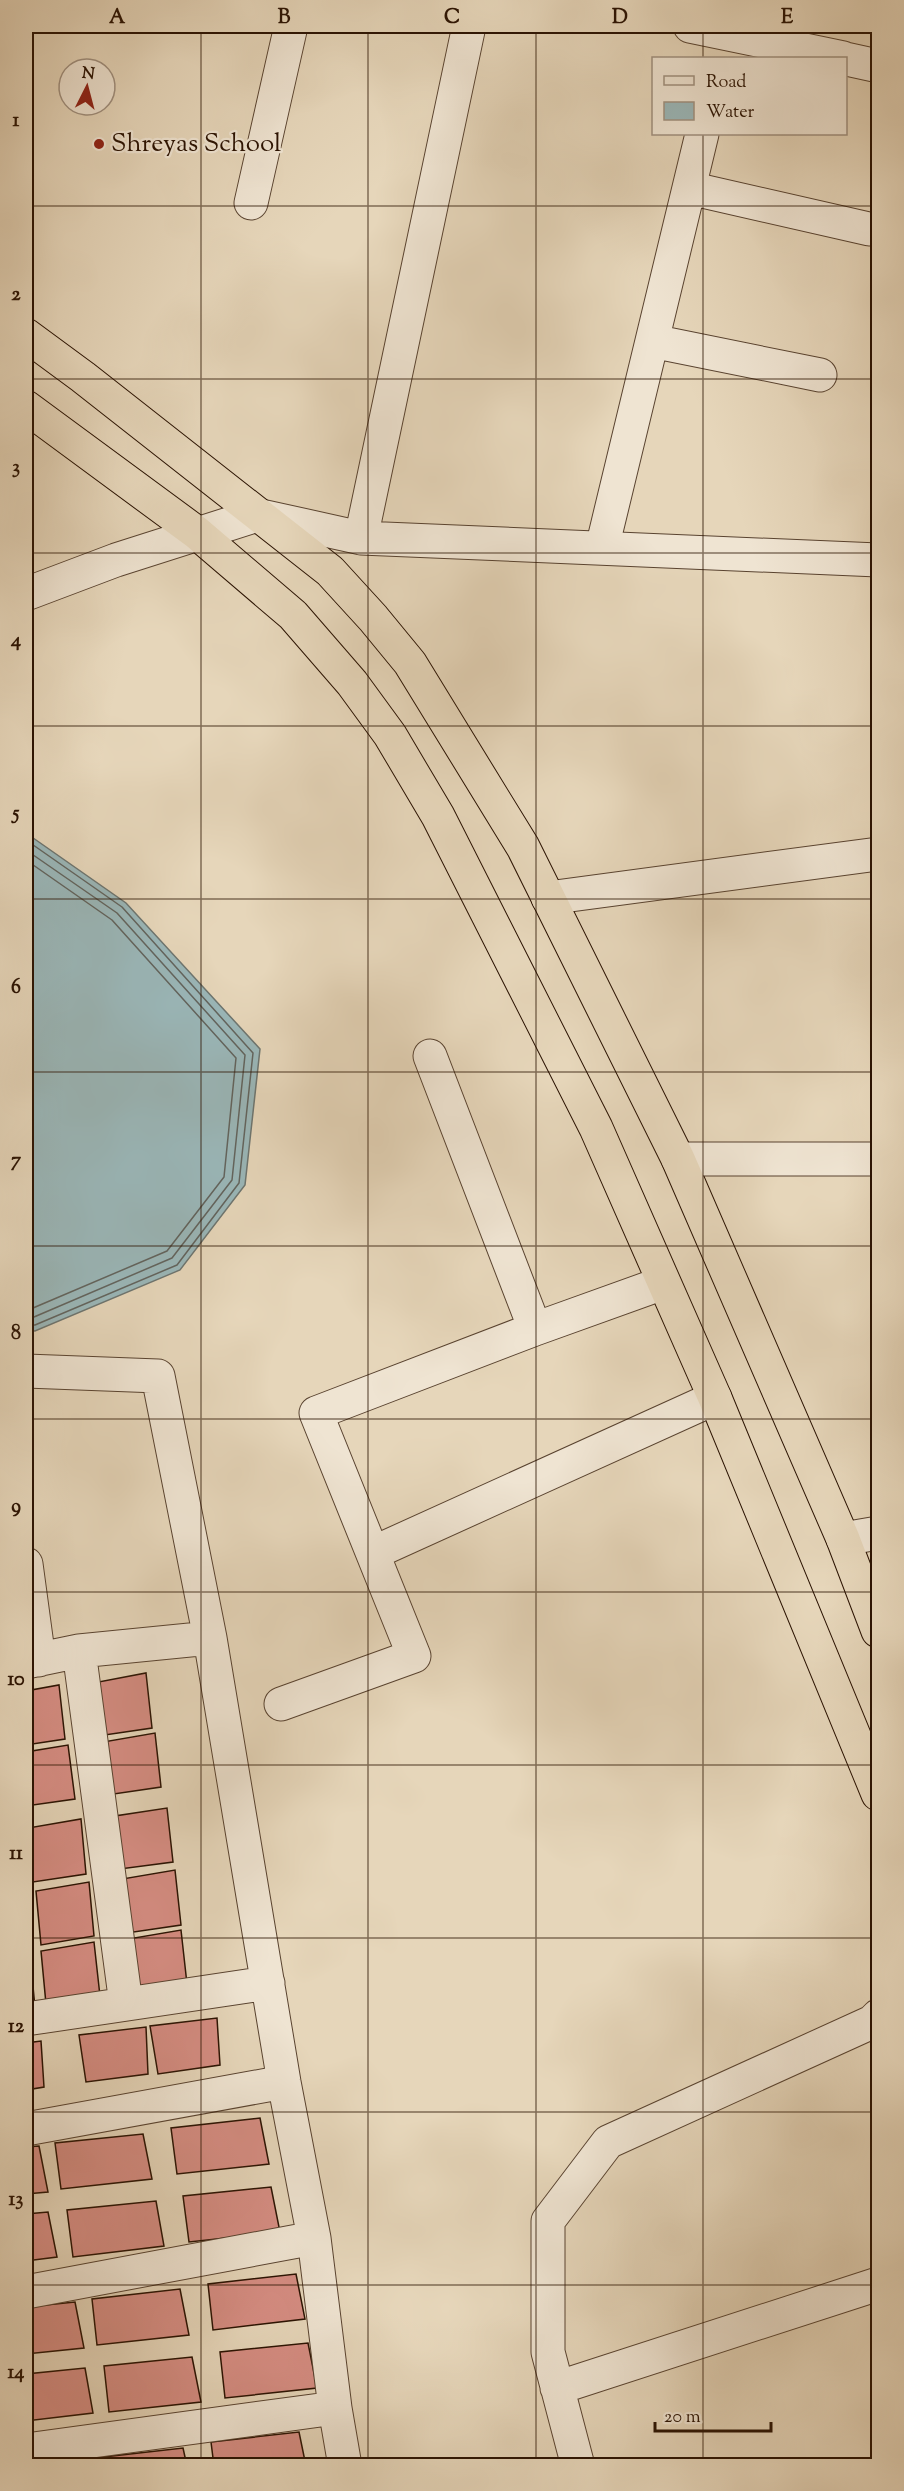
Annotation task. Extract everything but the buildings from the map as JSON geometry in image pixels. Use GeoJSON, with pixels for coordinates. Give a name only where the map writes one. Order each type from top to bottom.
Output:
{"type":"FeatureCollection","features":[{"type":"Feature","properties":{"kind":"highway"},"geometry":{"type":"LineString","coordinates":[[26,335],[330,571],[410,663],[523,847],[678,1159],[843,1539],[879,1632]]}},
{"type":"Feature","properties":{"kind":"highway"},"geometry":{"type":"LineString","coordinates":[[26,407],[197,533],[293,615],[352,683],[390,735],[438,816],[596,1128],[715,1398],[879,1794]]}},
{"type":"Feature","properties":{"kind":"street"},"geometry":{"type":"LineString","coordinates":[[251,203],[291,26]]}},
{"type":"Feature","properties":{"kind":"street"},"geometry":{"type":"LineString","coordinates":[[361,538],[469,26]]}},
{"type":"Feature","properties":{"kind":"street"},"geometry":{"type":"LineString","coordinates":[[690,26],[724,46],[826,57]]}},
{"type":"Feature","properties":{"kind":"street"},"geometry":{"type":"LineString","coordinates":[[847,60],[879,66]]}},
{"type":"Feature","properties":{"kind":"street"},"geometry":{"type":"LineString","coordinates":[[602,548],[702,135]]}},
{"type":"Feature","properties":{"kind":"street"},"geometry":{"type":"LineString","coordinates":[[689,188],[869,229]]}},
{"type":"Feature","properties":{"kind":"street"},"geometry":{"type":"LineString","coordinates":[[652,341],[820,375]]}},
{"type":"Feature","properties":{"kind":"street"},"geometry":{"type":"LineString","coordinates":[[26,594],[116,560],[257,515],[361,538],[879,560]]}},
{"type":"Feature","properties":{"kind":"street"},"geometry":{"type":"LineString","coordinates":[[548,898],[879,854]]}},
{"type":"Feature","properties":{"kind":"street"},"geometry":{"type":"LineString","coordinates":[[430,1056],[535,1329]]}},
{"type":"Feature","properties":{"kind":"street"},"geometry":{"type":"LineString","coordinates":[[678,1159],[879,1159]]}},
{"type":"Feature","properties":{"kind":"street"},"geometry":{"type":"LineString","coordinates":[[281,1704],[414,1656],[316,1413],[535,1329],[663,1283]]}},
{"type":"Feature","properties":{"kind":"street"},"geometry":{"type":"LineString","coordinates":[[26,1371],[158,1376],[210,1638],[284,2082],[314,2238],[335,2408],[345,2466]]}},
{"type":"Feature","properties":{"kind":"street"},"geometry":{"type":"LineString","coordinates":[[373,1553],[715,1398]]}},
{"type":"Feature","properties":{"kind":"street"},"geometry":{"type":"LineString","coordinates":[[843,1539],[879,1533]]}},
{"type":"Feature","properties":{"kind":"street"},"geometry":{"type":"LineString","coordinates":[[26,1564],[32,1660],[79,1652],[210,1638]]}},
{"type":"Feature","properties":{"kind":"street"},"geometry":{"type":"LineString","coordinates":[[79,1652],[126,2004]]}},
{"type":"Feature","properties":{"kind":"street"},"geometry":{"type":"LineString","coordinates":[[26,2019],[268,1983]]}},
{"type":"Feature","properties":{"kind":"street"},"geometry":{"type":"LineString","coordinates":[[578,2466],[548,2352],[548,2221],[608,2142],[872,2022],[879,2016]]}},
{"type":"Feature","properties":{"kind":"street"},"geometry":{"type":"LineString","coordinates":[[26,2129],[284,2082]]}},
{"type":"Feature","properties":{"kind":"street"},"geometry":{"type":"LineString","coordinates":[[26,2292],[314,2238]]}},
{"type":"Feature","properties":{"kind":"street"},"geometry":{"type":"LineString","coordinates":[[557,2388],[879,2284]]}},
{"type":"Feature","properties":{"kind":"street"},"geometry":{"type":"LineString","coordinates":[[26,2450],[335,2408]]}},
{"type":"Feature","properties":{"kind":"water"},"geometry":{"type":"Polygon","coordinates":[[[26,833],[126,903],[260,1049],[245,1185],[180,1270],[35,1331],[26,1330],[26,833]]]}},
{"type":"Feature","properties":{"kind":"place","name":"Shreyas School"},"geometry":{"type":"Point","coordinates":[99,144]}}]}
